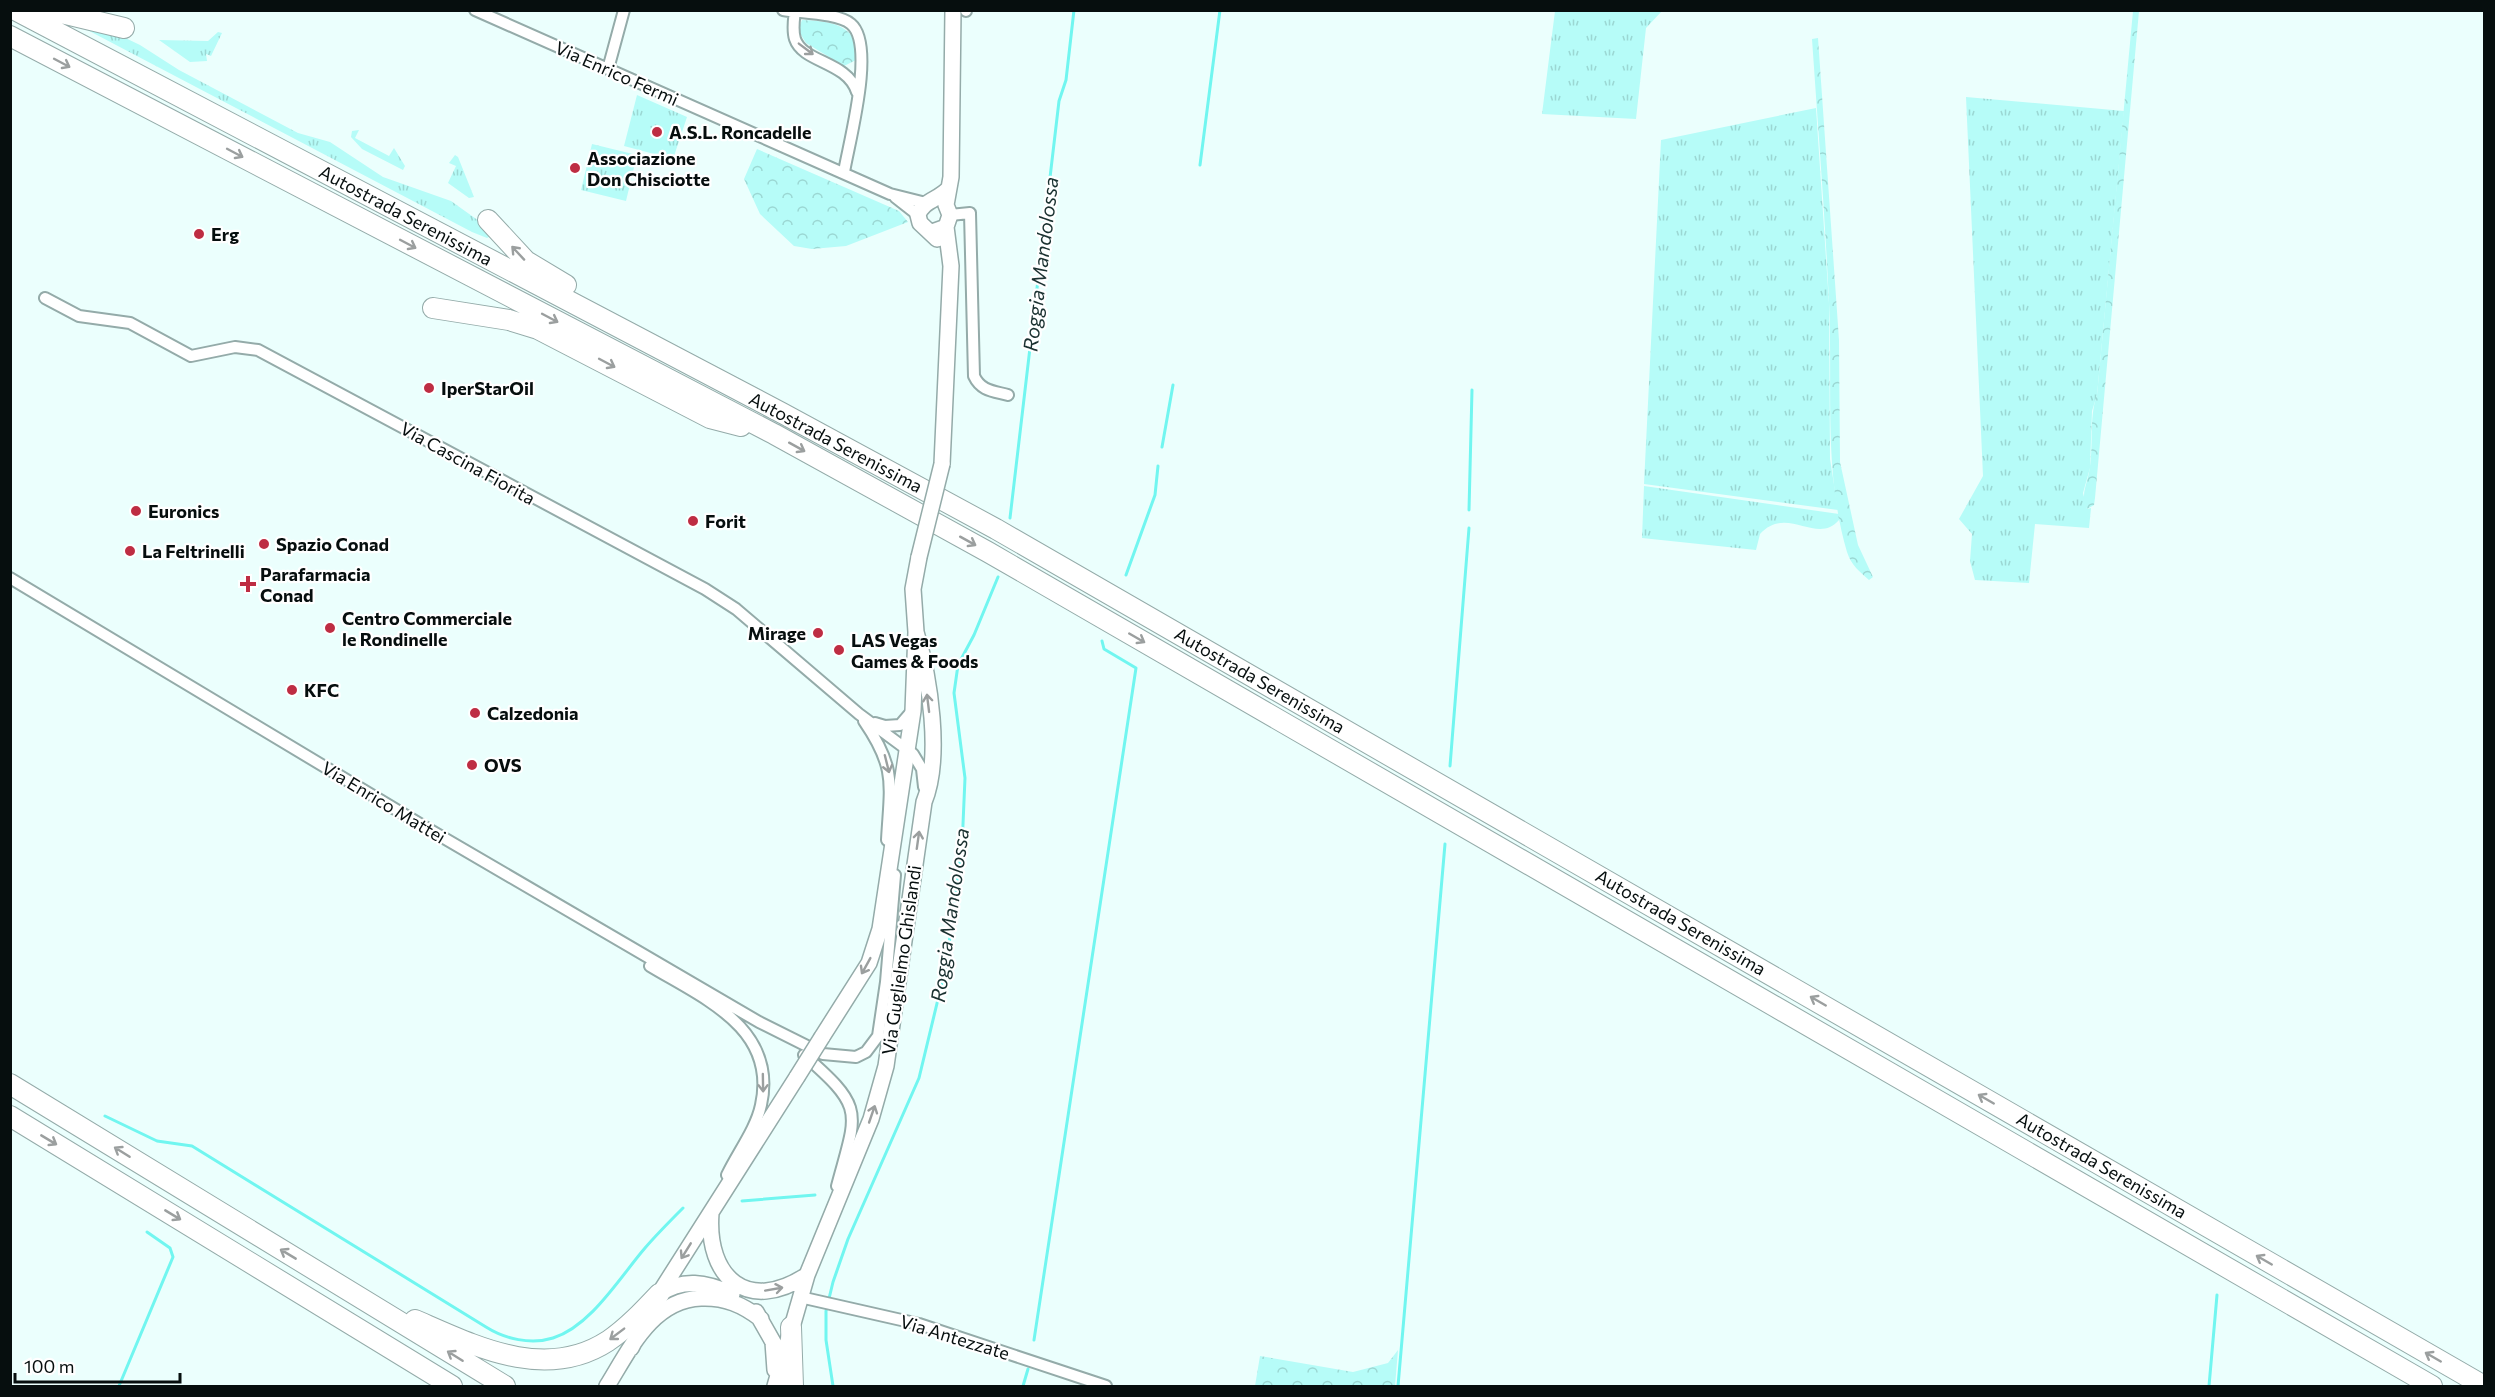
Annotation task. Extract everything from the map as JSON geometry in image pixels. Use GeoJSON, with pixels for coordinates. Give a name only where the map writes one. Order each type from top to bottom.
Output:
{"type":"FeatureCollection","features":[{"type":"Feature","properties":{"kind":"highway","name":"Autostrada Serenissima"},"geometry":{"type":"LineString","coordinates":[[15,10],[782,413],[996,529],[2484,1386]]}},
{"type":"Feature","properties":{"kind":"highway"},"geometry":{"type":"LineString","coordinates":[[50,10],[124,28]]}},
{"type":"Feature","properties":{"kind":"highway","name":"Autostrada Serenissima"},"geometry":{"type":"LineString","coordinates":[[10,36],[774,434],[1019,570],[2432,1386]]}},
{"type":"Feature","properties":{"kind":"highway"},"geometry":{"type":"LineString","coordinates":[[488,220],[526,261],[730,371],[782,413]]}},
{"type":"Feature","properties":{"kind":"highway"},"geometry":{"type":"LineString","coordinates":[[433,308],[509,320],[538,329],[710,418],[774,434]]}},
{"type":"Feature","properties":{"kind":"highway"},"geometry":{"type":"LineString","coordinates":[[10,1084],[505,1386]]}},
{"type":"Feature","properties":{"kind":"highway"},"geometry":{"type":"LineString","coordinates":[[10,1116],[452,1386]]}},
{"type":"Feature","properties":{"kind":"highway"},"geometry":{"type":"LineString","coordinates":[[351,1292],[495,1353],[538,1360],[569,1357],[607,1341],[627,1326],[659,1294]]}},
{"type":"Feature","properties":{"kind":"highway"},"geometry":{"type":"LineString","coordinates":[[337,1316],[432,1386]]}},
{"type":"Feature","properties":{"kind":"highway"},"geometry":{"type":"LineString","coordinates":[[791,1327],[793,1386]]}},
{"type":"Feature","properties":{"kind":"street","name":"Via Enrico Fermi"},"geometry":{"type":"LineString","coordinates":[[475,10],[936,214]]}},
{"type":"Feature","properties":{"kind":"street"},"geometry":{"type":"LineString","coordinates":[[608,69],[624,10]]}},
{"type":"Feature","properties":{"kind":"street"},"geometry":{"type":"LineString","coordinates":[[783,10],[840,18],[850,23],[856,30],[862,46],[858,92],[843,172]]}},
{"type":"Feature","properties":{"kind":"street"},"geometry":{"type":"LineString","coordinates":[[795,11],[795,40],[801,48],[843,70],[851,78],[858,92]]}},
{"type":"Feature","properties":{"kind":"street"},"geometry":{"type":"LineString","coordinates":[[962,11],[949,188],[936,214],[970,213],[975,376],[978,385],[986,390],[1008,395]]}},
{"type":"Feature","properties":{"kind":"street"},"geometry":{"type":"LineString","coordinates":[[843,70],[850,70],[861,60]]}},
{"type":"Feature","properties":{"kind":"street","name":"Via Guglielmo Ghislandi"},"geometry":{"type":"LineString","coordinates":[[608,1386],[659,1294],[868,963],[880,929],[894,844],[905,748],[913,711],[916,632],[914,589],[919,557],[942,464],[950,282],[936,214]]}},
{"type":"Feature","properties":{"kind":"street","name":"Via Cascina Fiorita"},"geometry":{"type":"LineString","coordinates":[[45,298],[79,316],[130,323],[188,355],[235,346],[250,347],[265,353],[705,589],[763,631],[859,714]]}},
{"type":"Feature","properties":{"kind":"street","name":"Via Enrico Mattei"},"geometry":{"type":"LineString","coordinates":[[11,579],[425,828],[759,1022]]}},
{"type":"Feature","properties":{"kind":"street","name":"Via Guglielmo Ghislandi"},"geometry":{"type":"LineString","coordinates":[[775,1386],[807,1275],[871,1119],[886,1066],[924,802],[930,778],[931,736],[922,652],[916,632]]}},
{"type":"Feature","properties":{"kind":"street"},"geometry":{"type":"LineString","coordinates":[[859,714],[878,724],[895,726],[905,722],[913,711]]}},
{"type":"Feature","properties":{"kind":"street"},"geometry":{"type":"LineString","coordinates":[[859,714],[914,754],[922,769],[924,802]]}},
{"type":"Feature","properties":{"kind":"street"},"geometry":{"type":"LineString","coordinates":[[859,714],[880,746],[890,773],[883,910]]}},
{"type":"Feature","properties":{"kind":"street"},"geometry":{"type":"LineString","coordinates":[[904,771],[912,766],[922,769]]}},
{"type":"Feature","properties":{"kind":"street"},"geometry":{"type":"LineString","coordinates":[[425,828],[472,860],[715,1005],[744,1029],[760,1061],[764,1083],[761,1106],[714,1206],[710,1235],[714,1258],[719,1268],[733,1281],[752,1290],[765,1291],[788,1286],[807,1275]]}},
{"type":"Feature","properties":{"kind":"street"},"geometry":{"type":"LineString","coordinates":[[759,1022],[804,1046],[833,1057],[856,1057],[875,1044],[881,1025],[886,982],[895,864],[894,844]]}},
{"type":"Feature","properties":{"kind":"street"},"geometry":{"type":"LineString","coordinates":[[759,1022],[825,1072],[844,1093],[851,1109],[851,1140],[827,1227]]}},
{"type":"Feature","properties":{"kind":"street","name":"Via Guglielmo Ghislandi"},"geometry":{"type":"LineString","coordinates":[[659,1294],[681,1283],[708,1285],[736,1296],[761,1319],[774,1350],[775,1386]]}},
{"type":"Feature","properties":{"kind":"street","name":"Via Guglielmo Ghislandi"},"geometry":{"type":"LineString","coordinates":[[631,1348],[657,1315],[682,1301],[714,1297],[723,1299],[749,1310],[761,1319]]}},
{"type":"Feature","properties":{"kind":"street","name":"Via Antezzate"},"geometry":{"type":"LineString","coordinates":[[800,1297],[919,1324],[1106,1386]]}},
{"type":"Feature","properties":{"kind":"green space"},"geometry":{"type":"Polygon","coordinates":[[[1555,11],[1662,11],[1646,28],[1636,119],[1542,114],[1555,11]]]}},
{"type":"Feature","properties":{"kind":"green space"},"geometry":{"type":"Polygon","coordinates":[[[2133,11],[2139,11],[2095,498],[2094,505],[2087,509],[2084,493],[2090,467],[2093,414],[2097,395],[2133,11]]]}},
{"type":"Feature","properties":{"kind":"green space"},"geometry":{"type":"Polygon","coordinates":[[[802,20],[833,24],[848,32],[854,39],[856,60],[844,66],[806,43],[798,30],[802,20]]]}},
{"type":"Feature","properties":{"kind":"green space"},"geometry":{"type":"Polygon","coordinates":[[[76,24],[115,33],[298,133],[330,142],[383,177],[451,201],[479,221],[491,236],[487,238],[472,232],[76,24]]]}},
{"type":"Feature","properties":{"kind":"green space"},"geometry":{"type":"Polygon","coordinates":[[[218,32],[222,33],[211,56],[206,54],[207,61],[190,62],[159,40],[208,41],[218,32]]]}},
{"type":"Feature","properties":{"kind":"green space"},"geometry":{"type":"Polygon","coordinates":[[[1818,38],[1839,340],[1840,462],[1858,545],[1873,577],[1869,580],[1856,568],[1847,552],[1835,491],[1832,460],[1827,270],[1812,39],[1818,38]]]}},
{"type":"Feature","properties":{"kind":"green space"},"geometry":{"type":"Polygon","coordinates":[[[637,95],[687,117],[673,159],[624,146],[637,95]]]}},
{"type":"Feature","properties":{"kind":"green space"},"geometry":{"type":"Polygon","coordinates":[[[1966,97],[2124,111],[2097,395],[2092,411],[2090,468],[2083,493],[2087,509],[2091,508],[2089,528],[2035,524],[2029,583],[1975,580],[1970,561],[1972,534],[1959,519],[1983,476],[1966,97]]]}},
{"type":"Feature","properties":{"kind":"green space"},"geometry":{"type":"Polygon","coordinates":[[[1816,108],[1829,303],[1830,459],[1838,510],[1644,484],[1661,140],[1816,108]]]}},
{"type":"Feature","properties":{"kind":"green space"},"geometry":{"type":"Polygon","coordinates":[[[359,130],[355,138],[389,156],[394,148],[405,166],[403,170],[362,149],[351,137],[352,131],[359,130]]]}},
{"type":"Feature","properties":{"kind":"green space"},"geometry":{"type":"Polygon","coordinates":[[[592,144],[637,155],[626,201],[581,190],[592,144]]]}},
{"type":"Feature","properties":{"kind":"green space"},"geometry":{"type":"Polygon","coordinates":[[[757,149],[899,211],[908,222],[846,246],[812,249],[794,246],[760,214],[744,179],[757,149]]]}},
{"type":"Feature","properties":{"kind":"green space"},"geometry":{"type":"Polygon","coordinates":[[[455,155],[458,157],[474,197],[469,198],[448,183],[456,166],[449,163],[455,155]]]}},
{"type":"Feature","properties":{"kind":"green space"},"geometry":{"type":"Polygon","coordinates":[[[1644,486],[1839,514],[1839,520],[1830,527],[1821,529],[1791,523],[1770,526],[1760,534],[1756,550],[1642,538],[1644,486]]]}},
{"type":"Feature","properties":{"kind":"green space"},"geometry":{"type":"Polygon","coordinates":[[[1398,1350],[1395,1386],[1255,1386],[1260,1356],[1353,1372],[1388,1363],[1398,1350]]]}},
{"type":"Feature","properties":{"kind":"waterway","name":"Roggia Mandolossa"},"geometry":{"type":"LineString","coordinates":[[1010,518],[1059,101],[1066,80],[1074,10]]}},
{"type":"Feature","properties":{"kind":"waterway"},"geometry":{"type":"LineString","coordinates":[[1200,165],[1220,10]]}},
{"type":"Feature","properties":{"kind":"waterway"},"geometry":{"type":"LineString","coordinates":[[1162,447],[1173,385]]}},
{"type":"Feature","properties":{"kind":"waterway"},"geometry":{"type":"LineString","coordinates":[[1469,510],[1472,390]]}},
{"type":"Feature","properties":{"kind":"waterway"},"geometry":{"type":"LineString","coordinates":[[1126,575],[1155,495],[1158,466]]}},
{"type":"Feature","properties":{"kind":"waterway"},"geometry":{"type":"LineString","coordinates":[[1450,766],[1469,528]]}},
{"type":"Feature","properties":{"kind":"waterway","name":"Roggia Mandolossa"},"geometry":{"type":"LineString","coordinates":[[833,1386],[826,1340],[826,1311],[833,1282],[848,1239],[919,1078],[946,966],[962,847],[965,778],[954,693],[958,665],[974,635],[998,577]]}},
{"type":"Feature","properties":{"kind":"waterway"},"geometry":{"type":"LineString","coordinates":[[1034,1340],[1136,668],[1104,649],[1102,641]]}},
{"type":"Feature","properties":{"kind":"waterway"},"geometry":{"type":"LineString","coordinates":[[1398,1386],[1445,844]]}},
{"type":"Feature","properties":{"kind":"waterway"},"geometry":{"type":"LineString","coordinates":[[105,1116],[157,1141],[192,1146],[486,1327],[518,1340],[536,1341],[553,1338],[580,1323],[604,1299],[645,1248],[683,1208]]}},
{"type":"Feature","properties":{"kind":"waterway"},"geometry":{"type":"LineString","coordinates":[[742,1201],[815,1195]]}},
{"type":"Feature","properties":{"kind":"waterway"},"geometry":{"type":"LineString","coordinates":[[119,1386],[173,1257],[170,1248],[147,1232]]}},
{"type":"Feature","properties":{"kind":"waterway"},"geometry":{"type":"LineString","coordinates":[[2209,1386],[2217,1295]]}},
{"type":"Feature","properties":{"kind":"waterway"},"geometry":{"type":"LineString","coordinates":[[1023,1386],[1028,1369]]}},
{"type":"Feature","properties":{"kind":"place","name":"A.S.L. Roncadelle"},"geometry":{"type":"Point","coordinates":[657,132]}},
{"type":"Feature","properties":{"kind":"place","name":"Associazione Don Chisciotte"},"geometry":{"type":"Point","coordinates":[575,168]}},
{"type":"Feature","properties":{"kind":"place","name":"Erg"},"geometry":{"type":"Point","coordinates":[199,234]}},
{"type":"Feature","properties":{"kind":"place","name":"IperStarOil"},"geometry":{"type":"Point","coordinates":[429,388]}},
{"type":"Feature","properties":{"kind":"place","name":"Euronics"},"geometry":{"type":"Point","coordinates":[136,511]}},
{"type":"Feature","properties":{"kind":"place","name":"Forit"},"geometry":{"type":"Point","coordinates":[693,521]}},
{"type":"Feature","properties":{"kind":"place","name":"Spazio Conad"},"geometry":{"type":"Point","coordinates":[264,544]}},
{"type":"Feature","properties":{"kind":"place","name":"La Feltrinelli"},"geometry":{"type":"Point","coordinates":[130,551]}},
{"type":"Feature","properties":{"kind":"place","name":"Parafarmacia Conad"},"geometry":{"type":"Point","coordinates":[248,584]}},
{"type":"Feature","properties":{"kind":"place","name":"Centro Commerciale le Rondinelle"},"geometry":{"type":"Point","coordinates":[330,628]}},
{"type":"Feature","properties":{"kind":"place","name":"Mirage"},"geometry":{"type":"Point","coordinates":[818,633]}},
{"type":"Feature","properties":{"kind":"place","name":"LAS Vegas Games & Foods"},"geometry":{"type":"Point","coordinates":[839,650]}},
{"type":"Feature","properties":{"kind":"place","name":"KFC"},"geometry":{"type":"Point","coordinates":[292,690]}},
{"type":"Feature","properties":{"kind":"place","name":"Calzedonia"},"geometry":{"type":"Point","coordinates":[475,713]}},
{"type":"Feature","properties":{"kind":"place","name":"OVS"},"geometry":{"type":"Point","coordinates":[472,765]}}]}
